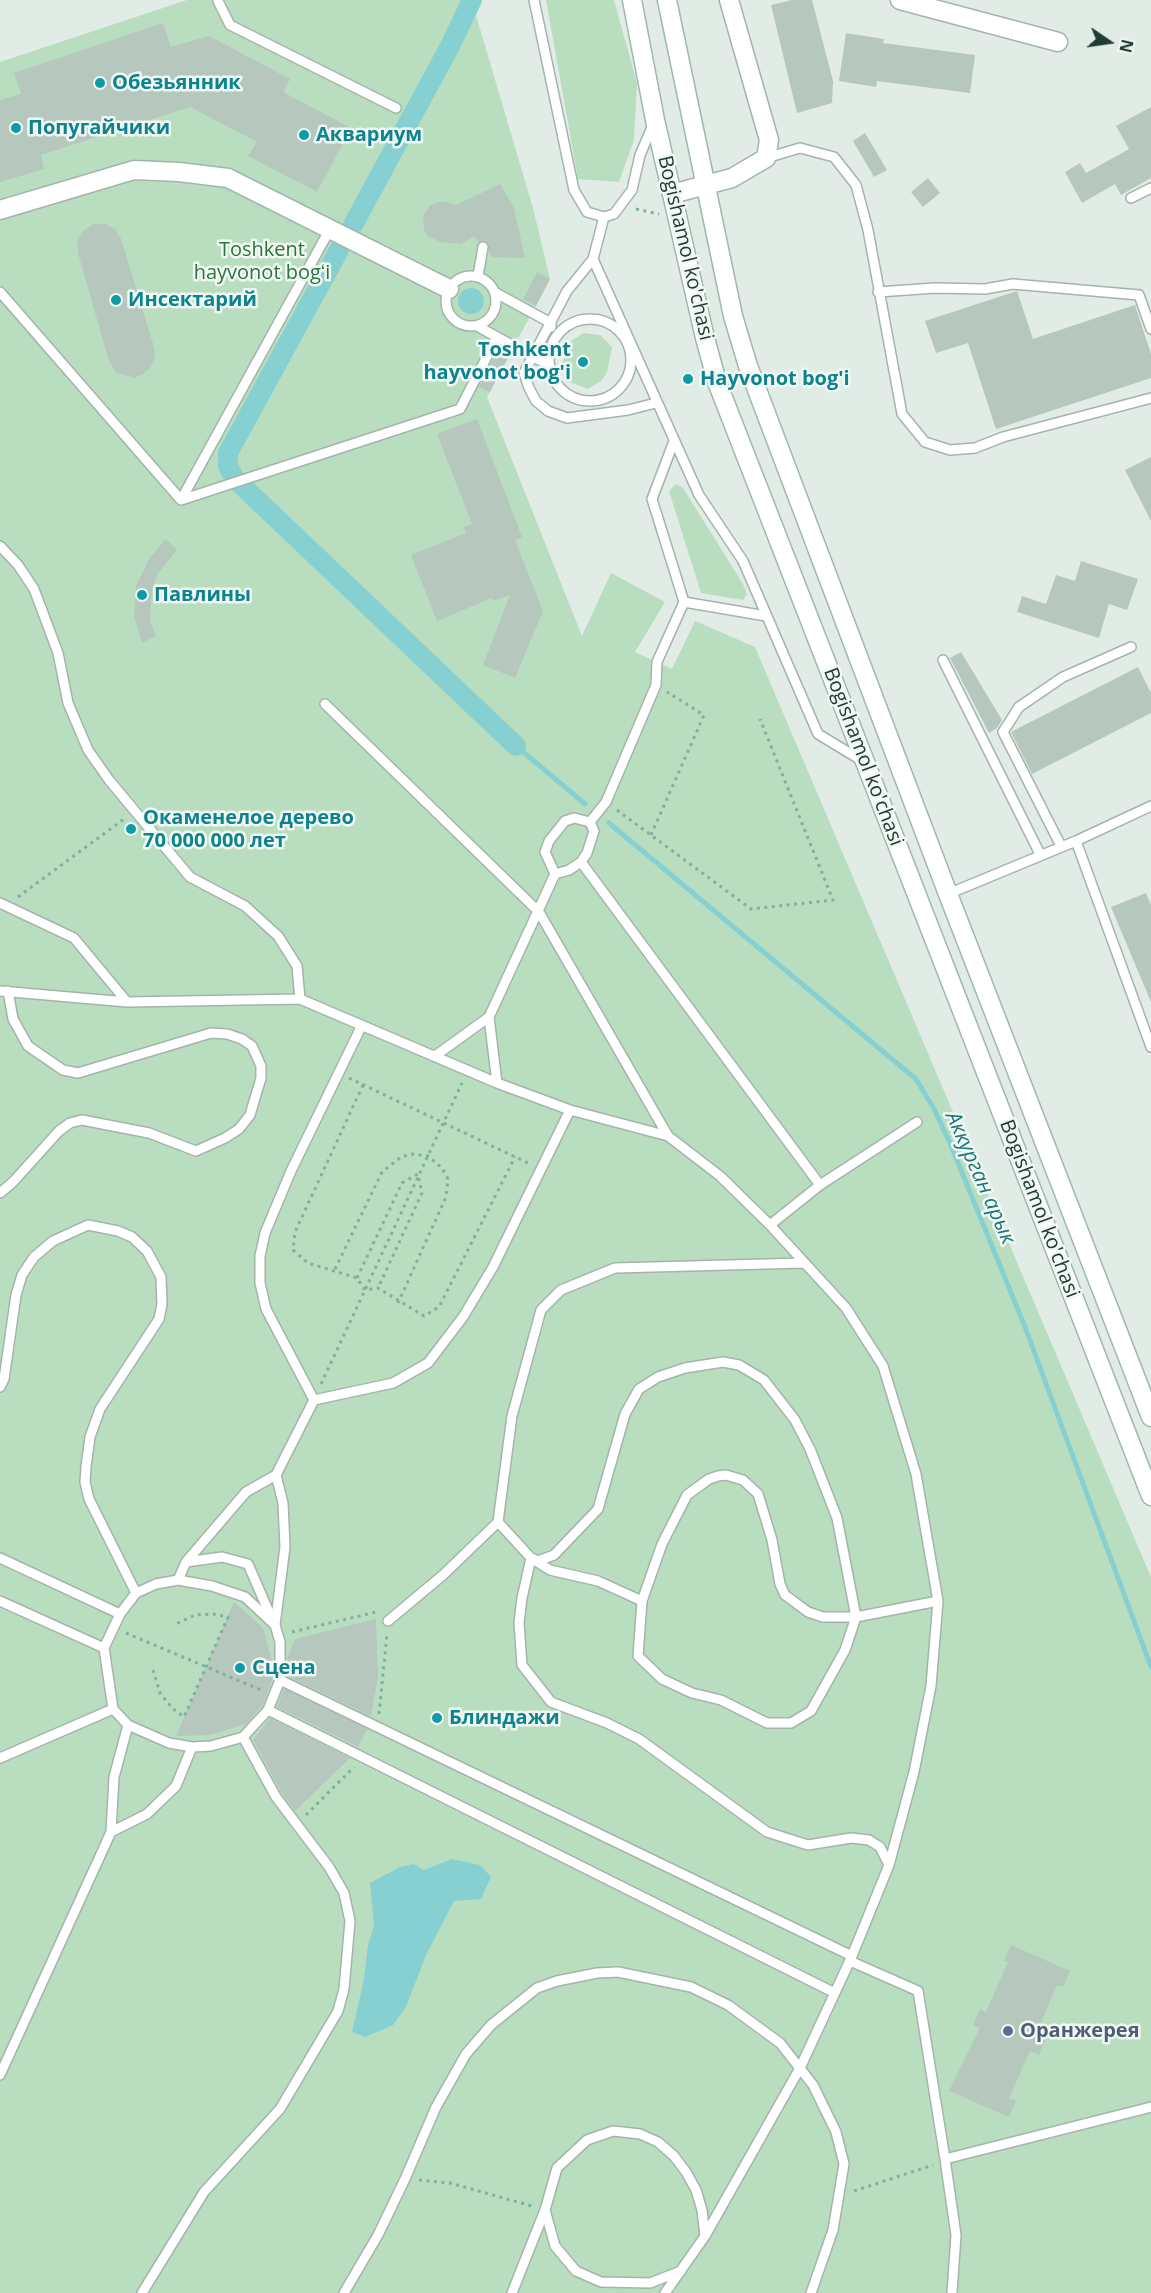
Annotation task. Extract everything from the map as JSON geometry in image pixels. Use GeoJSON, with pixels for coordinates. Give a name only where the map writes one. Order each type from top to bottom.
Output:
{"type":"FeatureCollection","features":[{"type":"Feature","properties":{"kind":"main road","name":"Bogishamol ko'chasi"},"geometry":{"type":"LineString","coordinates":[[632,0],[655,120],[717,382],[1151,1496]]}},
{"type":"Feature","properties":{"kind":"main road","name":"Bogishamol ko'chasi"},"geometry":{"type":"LineString","coordinates":[[666,0],[704,187],[733,316],[748,366],[1065,1200],[1151,1417]]}},
{"type":"Feature","properties":{"kind":"main road"},"geometry":{"type":"LineString","coordinates":[[672,194],[732,178],[766,158],[769,140],[729,0]]}},
{"type":"Feature","properties":{"kind":"main road"},"geometry":{"type":"LineString","coordinates":[[900,0],[1058,42]]}},
{"type":"Feature","properties":{"kind":"main road"},"geometry":{"type":"LineString","coordinates":[[0,210],[134,170],[179,172],[228,178],[449,289]]}},
{"type":"Feature","properties":{"kind":"main road"},"geometry":{"type":"LineString","coordinates":[[1039,1210],[1049,1196],[1065,1200]]}},
{"type":"Feature","properties":{"kind":"lane"},"geometry":{"type":"LineString","coordinates":[[534,0],[574,190],[588,212],[604,217],[614,214],[623,205],[632,190],[640,155],[655,120]]}},
{"type":"Feature","properties":{"kind":"lane"},"geometry":{"type":"LineString","coordinates":[[218,1],[230,25],[396,108]]}},
{"type":"Feature","properties":{"kind":"lane"},"geometry":{"type":"LineString","coordinates":[[766,158],[800,148],[834,157],[856,185],[868,230],[902,414],[925,442],[950,450],[975,448],[1004,437],[1151,398]]}},
{"type":"Feature","properties":{"kind":"lane"},"geometry":{"type":"LineString","coordinates":[[1131,198],[1151,188]]}},
{"type":"Feature","properties":{"kind":"lane"},"geometry":{"type":"LineString","coordinates":[[604,217],[593,259],[567,291],[524,373],[536,401],[548,411],[567,418],[628,410],[656,402]]}},
{"type":"Feature","properties":{"kind":"lane"},"geometry":{"type":"LineString","coordinates":[[181,500],[330,229]]}},
{"type":"Feature","properties":{"kind":"lane"},"geometry":{"type":"LineString","coordinates":[[478,276],[483,247]]}},
{"type":"Feature","properties":{"kind":"lane"},"geometry":{"type":"LineString","coordinates":[[593,259],[628,343],[699,495],[743,561],[818,734],[865,762]]}},
{"type":"Feature","properties":{"kind":"lane"},"geometry":{"type":"LineString","coordinates":[[551,323],[496,293],[486,280],[478,276],[461,278],[449,289],[446,297],[449,313],[461,324],[477,326],[549,366],[561,389],[583,401],[596,401],[618,390],[626,380],[631,368],[628,343],[621,332],[598,319],[572,322],[554,341]]}},
{"type":"Feature","properties":{"kind":"lane"},"geometry":{"type":"LineString","coordinates":[[878,292],[935,288],[985,289],[1013,284],[1138,294],[1151,329]]}},
{"type":"Feature","properties":{"kind":"lane"},"geometry":{"type":"LineString","coordinates":[[0,292],[181,500]]}},
{"type":"Feature","properties":{"kind":"lane"},"geometry":{"type":"LineString","coordinates":[[477,326],[491,317],[497,302],[496,293]]}},
{"type":"Feature","properties":{"kind":"lane"},"geometry":{"type":"LineString","coordinates":[[549,366],[554,341],[551,323]]}},
{"type":"Feature","properties":{"kind":"lane"},"geometry":{"type":"LineString","coordinates":[[181,500],[460,409],[497,337]]}},
{"type":"Feature","properties":{"kind":"lane"},"geometry":{"type":"LineString","coordinates":[[590,822],[606,802],[656,685],[657,662],[684,602],[652,499],[674,441]]}},
{"type":"Feature","properties":{"kind":"lane"},"geometry":{"type":"LineString","coordinates":[[0,546],[18,565],[34,589],[58,653],[68,704],[84,743],[109,780],[190,877],[245,906],[278,936],[297,966],[300,999]]}},
{"type":"Feature","properties":{"kind":"lane"},"geometry":{"type":"LineString","coordinates":[[684,602],[766,616]]}},
{"type":"Feature","properties":{"kind":"lane"},"geometry":{"type":"LineString","coordinates":[[1061,846],[1003,732],[1019,707],[1063,677],[1131,647]]}},
{"type":"Feature","properties":{"kind":"lane"},"geometry":{"type":"LineString","coordinates":[[943,660],[1040,854]]}},
{"type":"Feature","properties":{"kind":"lane"},"geometry":{"type":"LineString","coordinates":[[325,704],[539,912],[668,1136],[720,1176],[770,1225],[846,1308],[883,1366],[916,1474],[938,1601],[929,1697],[914,1772],[889,1865],[851,1959],[800,2068],[705,2236],[683,2271],[665,2293]]}},
{"type":"Feature","properties":{"kind":"lane"},"geometry":{"type":"LineString","coordinates":[[948,894],[1076,841],[1151,806]]}},
{"type":"Feature","properties":{"kind":"lane"},"geometry":{"type":"LineString","coordinates":[[435,1056],[489,1017],[555,874],[545,852],[549,841],[565,821],[574,818],[590,822]]}},
{"type":"Feature","properties":{"kind":"lane"},"geometry":{"type":"LineString","coordinates":[[555,874],[569,870],[581,862],[593,843],[594,831],[590,822]]}},
{"type":"Feature","properties":{"kind":"lane"},"geometry":{"type":"LineString","coordinates":[[1076,841],[1151,1047]]}},
{"type":"Feature","properties":{"kind":"lane"},"geometry":{"type":"LineString","coordinates":[[581,862],[820,1185]]}},
{"type":"Feature","properties":{"kind":"lane"},"geometry":{"type":"LineString","coordinates":[[3,904],[74,938],[128,1002]]}},
{"type":"Feature","properties":{"kind":"lane"},"geometry":{"type":"LineString","coordinates":[[0,1193],[59,1131],[76,1121],[101,1123],[149,1133],[196,1151],[239,1129],[250,1115],[261,1078],[261,1066],[252,1046],[228,1034],[211,1033],[78,1074],[63,1070],[28,1046],[13,1019],[4,991],[128,1002],[300,999],[497,1083],[570,1110],[668,1136]]}},
{"type":"Feature","properties":{"kind":"lane"},"geometry":{"type":"LineString","coordinates":[[489,1017],[497,1083]]}},
{"type":"Feature","properties":{"kind":"lane"},"geometry":{"type":"LineString","coordinates":[[314,1400],[266,1308],[259,1277],[260,1257],[265,1233],[287,1181],[362,1025]]}},
{"type":"Feature","properties":{"kind":"lane"},"geometry":{"type":"LineString","coordinates":[[314,1400],[393,1383],[428,1364],[447,1341],[475,1297],[543,1170],[570,1110]]}},
{"type":"Feature","properties":{"kind":"lane"},"geometry":{"type":"LineString","coordinates":[[770,1225],[820,1185],[917,1122]]}},
{"type":"Feature","properties":{"kind":"lane"},"geometry":{"type":"LineString","coordinates":[[0,1387],[4,1379],[16,1296],[22,1275],[34,1257],[53,1241],[88,1225],[118,1231],[132,1237],[147,1251],[161,1277],[162,1304],[159,1319],[100,1409],[90,1437],[86,1467],[89,1499],[136,1593]]}},
{"type":"Feature","properties":{"kind":"lane"},"geometry":{"type":"LineString","coordinates":[[388,1621],[444,1575],[498,1522],[512,1416],[541,1310],[561,1290],[615,1268],[803,1263]]}},
{"type":"Feature","properties":{"kind":"lane"},"geometry":{"type":"LineString","coordinates":[[531,1558],[538,1561],[554,1555],[598,1509],[625,1414],[639,1389],[658,1377],[685,1368],[716,1362],[731,1363],[757,1374],[771,1387],[810,1449],[837,1518],[856,1617],[844,1650],[812,1711],[791,1723],[767,1723],[721,1700],[692,1693],[662,1679],[638,1656],[642,1601],[653,1564],[687,1495],[709,1479],[726,1475],[743,1480],[758,1494],[772,1540],[780,1584],[785,1595],[808,1612],[823,1617],[856,1617],[938,1601]]}},
{"type":"Feature","properties":{"kind":"lane"},"geometry":{"type":"LineString","coordinates":[[178,1580],[186,1562],[246,1492],[276,1475],[314,1400]]}},
{"type":"Feature","properties":{"kind":"lane"},"geometry":{"type":"LineString","coordinates":[[275,1625],[285,1547],[283,1503],[276,1475]]}},
{"type":"Feature","properties":{"kind":"lane"},"geometry":{"type":"LineString","coordinates":[[498,1522],[531,1558],[550,1570],[598,1581],[642,1601]]}},
{"type":"Feature","properties":{"kind":"lane"},"geometry":{"type":"LineString","coordinates":[[186,1562],[222,1557],[248,1564],[275,1625],[278,1635],[280,1680],[268,1710],[243,1737],[211,1746],[192,1747],[169,1743],[128,1725],[113,1709],[104,1648],[120,1614],[136,1593],[156,1584],[178,1580],[212,1586],[245,1597],[275,1625]]}},
{"type":"Feature","properties":{"kind":"lane"},"geometry":{"type":"LineString","coordinates":[[0,1558],[120,1614]]}},
{"type":"Feature","properties":{"kind":"lane"},"geometry":{"type":"LineString","coordinates":[[531,1558],[519,1623],[522,1665],[550,1702],[607,1723],[639,1739],[767,1832],[808,1845],[851,1838],[869,1840],[880,1847],[889,1865]]}},
{"type":"Feature","properties":{"kind":"lane"},"geometry":{"type":"LineString","coordinates":[[0,1601],[104,1648]]}},
{"type":"Feature","properties":{"kind":"lane"},"geometry":{"type":"LineString","coordinates":[[280,1680],[918,1991],[956,2235],[952,2293]]}},
{"type":"Feature","properties":{"kind":"lane"},"geometry":{"type":"LineString","coordinates":[[0,1758],[113,1709]]}},
{"type":"Feature","properties":{"kind":"lane"},"geometry":{"type":"LineString","coordinates":[[268,1710],[836,1993]]}},
{"type":"Feature","properties":{"kind":"lane"},"geometry":{"type":"LineString","coordinates":[[0,2075],[111,1832],[114,1777],[128,1725]]}},
{"type":"Feature","properties":{"kind":"lane"},"geometry":{"type":"LineString","coordinates":[[142,2293],[204,2192],[280,2109],[338,2011],[344,1989],[350,1921],[344,1893],[329,1867],[276,1797],[243,1737]]}},
{"type":"Feature","properties":{"kind":"lane"},"geometry":{"type":"LineString","coordinates":[[111,1832],[147,1814],[176,1786],[192,1747]]}},
{"type":"Feature","properties":{"kind":"lane"},"geometry":{"type":"LineString","coordinates":[[344,2293],[378,2235],[436,2107],[466,2054],[491,2025],[537,1988],[557,1981],[597,1973],[618,1972],[691,1987],[720,2000],[758,2025],[780,2043],[824,2104],[836,2132],[844,2164],[833,2230],[811,2293]]}},
{"type":"Feature","properties":{"kind":"lane"},"geometry":{"type":"LineString","coordinates":[[945,2159],[1151,2107]]}},
{"type":"Feature","properties":{"kind":"lane"},"geometry":{"type":"LineString","coordinates":[[512,2293],[545,2210],[557,2168],[587,2140],[613,2131],[640,2134],[674,2156],[696,2190],[705,2236]]}},
{"type":"Feature","properties":{"kind":"lane"},"geometry":{"type":"LineString","coordinates":[[545,2210],[555,2246],[576,2271],[601,2282],[650,2283],[683,2271]]}},
{"type":"Feature","properties":{"kind":"path"},"geometry":{"type":"LineString","coordinates":[[623,205],[678,219]]}},
{"type":"Feature","properties":{"kind":"path"},"geometry":{"type":"LineString","coordinates":[[651,835],[704,715],[656,685]]}},
{"type":"Feature","properties":{"kind":"path"},"geometry":{"type":"LineString","coordinates":[[606,802],[751,909],[833,900],[760,719]]}},
{"type":"Feature","properties":{"kind":"path"},"geometry":{"type":"LineString","coordinates":[[3,904],[134,811]]}},
{"type":"Feature","properties":{"kind":"path"},"geometry":{"type":"LineString","coordinates":[[314,1400],[468,1071]]}},
{"type":"Feature","properties":{"kind":"path"},"geometry":{"type":"LineString","coordinates":[[340,1074],[543,1170]]}},
{"type":"Feature","properties":{"kind":"path"},"geometry":{"type":"LineString","coordinates":[[363,1085],[295,1232],[293,1250],[308,1263],[357,1278],[365,1290]]}},
{"type":"Feature","properties":{"kind":"path"},"geometry":{"type":"LineString","coordinates":[[334,1270],[382,1172],[401,1157],[413,1154],[428,1156],[442,1168],[448,1179],[446,1197],[399,1303]]}},
{"type":"Feature","properties":{"kind":"path"},"geometry":{"type":"LineString","coordinates":[[365,1290],[378,1288],[399,1303],[424,1316],[440,1307],[515,1157]]}},
{"type":"Feature","properties":{"kind":"path"},"geometry":{"type":"LineString","coordinates":[[357,1278],[402,1183],[418,1174]]}},
{"type":"Feature","properties":{"kind":"path"},"geometry":{"type":"LineString","coordinates":[[378,1288],[422,1193],[418,1174]]}},
{"type":"Feature","properties":{"kind":"path"},"geometry":{"type":"LineString","coordinates":[[278,1635],[376,1612],[388,1621]]}},
{"type":"Feature","properties":{"kind":"path"},"geometry":{"type":"LineString","coordinates":[[153,1670],[160,1693],[172,1708],[184,1717],[208,1667],[228,1617],[213,1614],[195,1615],[174,1625]]}},
{"type":"Feature","properties":{"kind":"path"},"geometry":{"type":"LineString","coordinates":[[114,1627],[274,1695]]}},
{"type":"Feature","properties":{"kind":"path"},"geometry":{"type":"LineString","coordinates":[[839,2196],[932,2166]]}},
{"type":"Feature","properties":{"kind":"path"},"geometry":{"type":"LineString","coordinates":[[405,2179],[450,2183],[545,2210]]}},
{"type":"Feature","properties":{"kind":"green space","name":"Toshkent hayvonot bogʻi"},"geometry":{"type":"Polygon","coordinates":[[[187,0],[467,0],[475,12],[533,208],[550,279],[487,397],[582,636],[611,573],[665,602],[635,652],[672,669],[695,621],[755,647],[1151,1577],[1151,2293],[0,2293],[0,62],[187,0]]]}},
{"type":"Feature","properties":{"kind":"green space"},"geometry":{"type":"Polygon","coordinates":[[[546,0],[614,0],[637,83],[634,140],[619,182],[578,179],[546,0]]]}},
{"type":"Feature","properties":{"kind":"green space"},"geometry":{"type":"Polygon","coordinates":[[[583,333],[600,335],[612,347],[607,372],[602,380],[588,389],[570,382],[561,367],[570,342],[583,333]]]}},
{"type":"Feature","properties":{"kind":"green space"},"geometry":{"type":"Polygon","coordinates":[[[676,484],[683,488],[743,584],[747,594],[743,600],[701,593],[669,491],[676,484]]]}},
{"type":"Feature","properties":{"kind":"water"},"geometry":{"type":"Polygon","coordinates":[[[471,288],[480,292],[484,301],[480,310],[471,314],[462,310],[458,301],[462,292],[471,288]]]}},
{"type":"Feature","properties":{"kind":"water"},"geometry":{"type":"Polygon","coordinates":[[[452,1859],[480,1865],[491,1877],[481,1899],[454,1901],[426,1955],[406,2007],[393,2025],[365,2037],[352,2032],[364,1979],[368,1945],[374,1926],[370,1883],[400,1867],[414,1864],[424,1870],[452,1859]]]}},
{"type":"Feature","properties":{"kind":"building"},"geometry":{"type":"Polygon","coordinates":[[[792,0],[812,0],[833,81],[832,103],[797,113],[771,5],[792,0]]]}},
{"type":"Feature","properties":{"kind":"building"},"geometry":{"type":"Polygon","coordinates":[[[163,23],[171,47],[209,36],[290,79],[283,92],[351,128],[317,192],[248,156],[257,142],[190,107],[41,155],[44,169],[0,182],[0,100],[21,94],[14,73],[163,23]]]}},
{"type":"Feature","properties":{"kind":"building"},"geometry":{"type":"Polygon","coordinates":[[[846,33],[884,39],[883,43],[975,55],[970,93],[877,81],[876,87],[839,81],[846,33]]]}},
{"type":"Feature","properties":{"kind":"building"},"geometry":{"type":"Polygon","coordinates":[[[1151,107],[1151,178],[1121,195],[1115,184],[1082,203],[1065,172],[1080,163],[1086,173],[1129,149],[1116,126],[1151,107]]]}},
{"type":"Feature","properties":{"kind":"building"},"geometry":{"type":"Polygon","coordinates":[[[865,133],[887,170],[874,177],[853,141],[865,133]]]}},
{"type":"Feature","properties":{"kind":"building"},"geometry":{"type":"Polygon","coordinates":[[[928,178],[940,193],[923,207],[911,192],[928,178]]]}},
{"type":"Feature","properties":{"kind":"building"},"geometry":{"type":"Polygon","coordinates":[[[500,184],[514,208],[525,258],[493,257],[489,253],[489,244],[485,241],[479,242],[474,236],[461,244],[440,242],[428,236],[424,230],[423,217],[430,205],[443,201],[456,205],[500,184]]]}},
{"type":"Feature","properties":{"kind":"building","name":"Инсектарий"},"geometry":{"type":"Polygon","coordinates":[[[93,224],[106,224],[115,229],[121,239],[154,347],[155,356],[151,367],[134,378],[116,372],[109,361],[78,253],[77,241],[82,232],[93,224]]]}},
{"type":"Feature","properties":{"kind":"building"},"geometry":{"type":"Polygon","coordinates":[[[537,272],[550,279],[536,306],[523,299],[537,272]]]}},
{"type":"Feature","properties":{"kind":"building"},"geometry":{"type":"Polygon","coordinates":[[[1017,291],[1033,339],[1135,305],[1151,354],[1151,378],[996,429],[968,343],[936,353],[925,321],[1017,291]]]}},
{"type":"Feature","properties":{"kind":"building"},"geometry":{"type":"Polygon","coordinates":[[[500,346],[511,352],[490,392],[479,387],[500,346]]]}},
{"type":"Feature","properties":{"kind":"building"},"geometry":{"type":"Polygon","coordinates":[[[477,419],[522,537],[515,540],[543,611],[515,678],[483,665],[510,595],[493,601],[492,598],[437,621],[411,555],[466,533],[464,527],[472,524],[437,434],[477,419]]]}},
{"type":"Feature","properties":{"kind":"building"},"geometry":{"type":"Polygon","coordinates":[[[1151,457],[1151,521],[1125,470],[1151,457]]]}},
{"type":"Feature","properties":{"kind":"building","name":"Павлины"},"geometry":{"type":"Polygon","coordinates":[[[166,539],[177,550],[158,573],[152,589],[150,621],[156,636],[142,643],[134,616],[136,586],[149,559],[166,539]]]}},
{"type":"Feature","properties":{"kind":"building"},"geometry":{"type":"Polygon","coordinates":[[[1081,561],[1138,579],[1127,610],[1109,604],[1099,638],[1017,612],[1022,596],[1046,604],[1056,575],[1075,581],[1081,561]]]}},
{"type":"Feature","properties":{"kind":"building"},"geometry":{"type":"Polygon","coordinates":[[[961,652],[1002,720],[997,728],[989,733],[950,658],[961,652]]]}},
{"type":"Feature","properties":{"kind":"building"},"geometry":{"type":"Polygon","coordinates":[[[1138,667],[1151,693],[1151,713],[1032,774],[1011,732],[1138,667]]]}},
{"type":"Feature","properties":{"kind":"building"},"geometry":{"type":"Polygon","coordinates":[[[1146,893],[1151,905],[1151,1002],[1111,907],[1146,893]]]}},
{"type":"Feature","properties":{"kind":"building","name":"Сцена"},"geometry":{"type":"Polygon","coordinates":[[[234,1602],[263,1628],[273,1666],[273,1679],[262,1706],[246,1724],[210,1735],[176,1736],[234,1602]]]}},
{"type":"Feature","properties":{"kind":"building"},"geometry":{"type":"Polygon","coordinates":[[[376,1619],[378,1676],[371,1716],[287,1676],[287,1659],[295,1639],[376,1619]]]}},
{"type":"Feature","properties":{"kind":"building"},"geometry":{"type":"Polygon","coordinates":[[[284,1689],[367,1729],[358,1747],[277,1707],[284,1689]]]}},
{"type":"Feature","properties":{"kind":"building"},"geometry":{"type":"Polygon","coordinates":[[[270,1718],[350,1758],[295,1811],[282,1793],[253,1740],[270,1718]]]}},
{"type":"Feature","properties":{"kind":"building","name":"Оранжерея"},"geometry":{"type":"Polygon","coordinates":[[[1011,1945],[1070,1971],[1063,1987],[1057,1985],[1036,2034],[1046,2039],[1039,2055],[1030,2051],[1009,2098],[1016,2101],[1009,2117],[949,2091],[980,2028],[973,2025],[980,2009],[986,2012],[1008,1962],[1004,1961],[1011,1945]]]}},
{"type":"Feature","properties":{"kind":"waterway"},"geometry":{"type":"LineString","coordinates":[[353,225],[450,46],[472,0]]}},
{"type":"Feature","properties":{"kind":"waterway"},"geometry":{"type":"LineString","coordinates":[[339,250],[228,453],[228,466],[234,478],[516,746]]}},
{"type":"Feature","properties":{"kind":"waterway","name":"Аккурган арык"},"geometry":{"type":"LineString","coordinates":[[516,746],[585,804]]}},
{"type":"Feature","properties":{"kind":"waterway","name":"Аккурган арык"},"geometry":{"type":"LineString","coordinates":[[609,823],[916,1079],[934,1109],[950,1143],[1025,1327],[1151,1667]]}},
{"type":"Feature","properties":{"kind":"place","name":"Обезьянник"},"geometry":{"type":"Point","coordinates":[100,83]}},
{"type":"Feature","properties":{"kind":"place","name":"Попугайчики"},"geometry":{"type":"Point","coordinates":[16,128]}},
{"type":"Feature","properties":{"kind":"place","name":"Аквариум"},"geometry":{"type":"Point","coordinates":[304,135]}},
{"type":"Feature","properties":{"kind":"place","name":"Инсектарий"},"geometry":{"type":"Point","coordinates":[116,300]}},
{"type":"Feature","properties":{"kind":"place","name":"Toshkent hayvonot bog'i"},"geometry":{"type":"Point","coordinates":[583,362]}},
{"type":"Feature","properties":{"kind":"place","name":"Hayvonot bog'i"},"geometry":{"type":"Point","coordinates":[688,379]}},
{"type":"Feature","properties":{"kind":"place","name":"Павлины"},"geometry":{"type":"Point","coordinates":[142,595]}},
{"type":"Feature","properties":{"kind":"place","name":"Окаменелое дерево 70 000 000 лет"},"geometry":{"type":"Point","coordinates":[131,829]}},
{"type":"Feature","properties":{"kind":"place","name":"Сцена"},"geometry":{"type":"Point","coordinates":[240,1668]}},
{"type":"Feature","properties":{"kind":"place","name":"Блиндажи"},"geometry":{"type":"Point","coordinates":[437,1718]}},
{"type":"Feature","properties":{"kind":"place","name":"Оранжерея"},"geometry":{"type":"Point","coordinates":[1008,2031]}}]}
